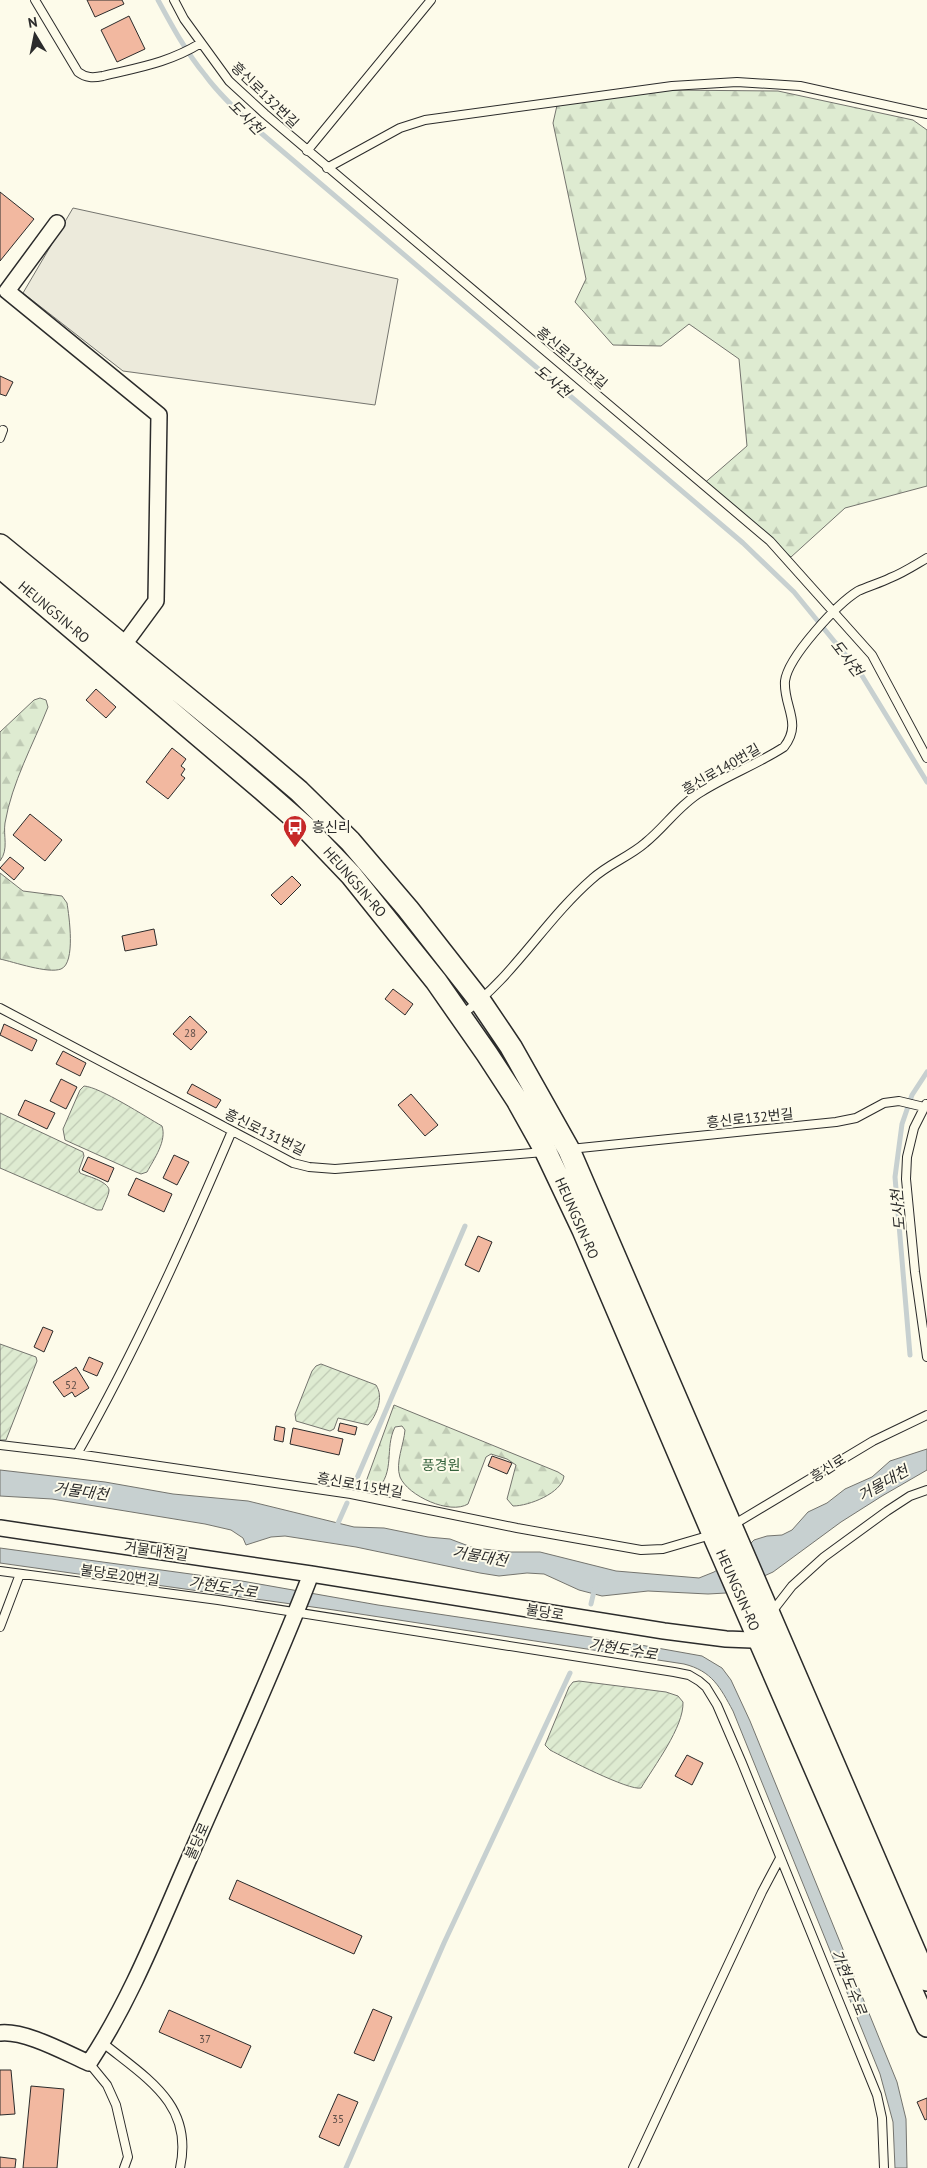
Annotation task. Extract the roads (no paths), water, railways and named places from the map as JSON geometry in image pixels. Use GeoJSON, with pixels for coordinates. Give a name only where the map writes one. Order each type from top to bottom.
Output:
{"type":"FeatureCollection","features":[{"type":"Feature","properties":{"kind":"main road","name":"HEUNGSIN-RO"},"geometry":{"type":"LineString","coordinates":[[0,545],[261,759],[330,820],[381,876],[480,1002],[511,1048],[569,1150],[724,1534]]}},
{"type":"Feature","properties":{"kind":"main road","name":"HEUNGSIN-RO"},"geometry":{"type":"LineString","coordinates":[[0,567],[311,833],[351,875],[436,981],[517,1100],[546,1152],[724,1534]]}},
{"type":"Feature","properties":{"kind":"main road"},"geometry":{"type":"LineString","coordinates":[[724,1534],[760,1608]]}},
{"type":"Feature","properties":{"kind":"main road","name":"HEUNGSIN-RO"},"geometry":{"type":"LineString","coordinates":[[760,1608],[927,2026]]}},
{"type":"Feature","properties":{"kind":"main road","name":"HEUNGSIN-RO"},"geometry":{"type":"LineString","coordinates":[[770,1637],[927,1980]]}},
{"type":"Feature","properties":{"kind":"street"},"geometry":{"type":"LineString","coordinates":[[57,223],[7,291],[158,415],[156,601],[123,646]]}},
{"type":"Feature","properties":{"kind":"street","name":"거물대천길"},"geometry":{"type":"LineString","coordinates":[[0,1528],[311,1574]]}},
{"type":"Feature","properties":{"kind":"street","name":"불당로"},"geometry":{"type":"LineString","coordinates":[[90,2063],[103,2043],[134,1982],[296,1614],[311,1574],[664,1631],[726,1639],[770,1637]]}},
{"type":"Feature","properties":{"kind":"street"},"geometry":{"type":"LineString","coordinates":[[0,2033],[6,2032],[29,2038],[90,2063]]}},
{"type":"Feature","properties":{"kind":"lane"},"geometry":{"type":"LineString","coordinates":[[35,0],[78,72],[84,76],[93,78],[160,63],[182,55],[198,45]]}},
{"type":"Feature","properties":{"kind":"lane","name":"흥신로132번길"},"geometry":{"type":"LineString","coordinates":[[174,0],[198,45],[229,81],[307,151],[770,541],[830,616],[872,655],[927,758]]}},
{"type":"Feature","properties":{"kind":"lane"},"geometry":{"type":"LineString","coordinates":[[307,151],[430,0]]}},
{"type":"Feature","properties":{"kind":"lane"},"geometry":{"type":"LineString","coordinates":[[327,168],[400,128],[425,120],[672,86],[737,82],[800,86],[927,114]]}},
{"type":"Feature","properties":{"kind":"lane","name":"흥신로140번길"},"geometry":{"type":"LineString","coordinates":[[460,1015],[480,1002],[519,960],[565,905],[594,876],[647,842],[679,808],[699,793],[784,747],[792,737],[785,683],[789,668],[796,654],[847,599],[858,591],[892,578],[927,558]]}},
{"type":"Feature","properties":{"kind":"lane","name":"흥신로131번길"},"geometry":{"type":"LineString","coordinates":[[0,1008],[232,1131],[293,1162],[309,1167],[335,1168],[546,1152]]}},
{"type":"Feature","properties":{"kind":"lane","name":"흥신로132번길"},"geometry":{"type":"LineString","coordinates":[[569,1150],[836,1122],[856,1118],[884,1103],[899,1101],[923,1104]]}},
{"type":"Feature","properties":{"kind":"lane"},"geometry":{"type":"LineString","coordinates":[[923,1104],[914,1128],[907,1157],[906,1179],[914,1272],[927,1357]]}},
{"type":"Feature","properties":{"kind":"lane"},"geometry":{"type":"LineString","coordinates":[[77,1454],[116,1384],[190,1229],[232,1131]]}},
{"type":"Feature","properties":{"kind":"lane","name":"흥신로"},"geometry":{"type":"LineString","coordinates":[[724,1534],[873,1441],[927,1415]]}},
{"type":"Feature","properties":{"kind":"lane","name":"흥신로115번길"},"geometry":{"type":"LineString","coordinates":[[0,1445],[77,1454],[351,1494],[517,1528],[641,1550],[663,1549],[724,1534]]}},
{"type":"Feature","properties":{"kind":"lane"},"geometry":{"type":"LineString","coordinates":[[760,1608],[792,1586],[824,1557],[887,1511],[910,1496],[927,1490]]}},
{"type":"Feature","properties":{"kind":"lane","name":"불당로20번길"},"geometry":{"type":"LineString","coordinates":[[0,1571],[209,1599],[689,1675],[706,1687],[716,1705],[877,2095],[882,2118],[884,2168]]}},
{"type":"Feature","properties":{"kind":"lane"},"geometry":{"type":"LineString","coordinates":[[0,1627],[20,1574]]}},
{"type":"Feature","properties":{"kind":"lane"},"geometry":{"type":"LineString","coordinates":[[633,2168],[758,1899],[780,1858]]}},
{"type":"Feature","properties":{"kind":"lane"},"geometry":{"type":"LineString","coordinates":[[103,2043],[155,2084],[171,2102],[178,2117],[182,2135],[183,2156],[180,2168]]}},
{"type":"Feature","properties":{"kind":"lane"},"geometry":{"type":"LineString","coordinates":[[90,2063],[107,2085],[116,2105],[128,2157],[124,2168]]}},
{"type":"Feature","properties":{"kind":"water","name":"거물대천"},"geometry":{"type":"Polygon","coordinates":[[[927,1449],[927,1470],[841,1522],[773,1572],[726,1593],[708,1594],[648,1591],[602,1596],[579,1590],[544,1574],[527,1573],[499,1576],[356,1547],[285,1536],[271,1537],[246,1545],[243,1538],[231,1530],[205,1524],[52,1499],[0,1496],[0,1470],[105,1482],[173,1494],[248,1501],[354,1527],[384,1528],[428,1537],[450,1539],[474,1548],[511,1552],[540,1552],[616,1571],[699,1578],[714,1572],[736,1558],[754,1540],[767,1536],[782,1535],[792,1530],[808,1512],[827,1503],[845,1489],[872,1477],[890,1461],[927,1449]]]}},
{"type":"Feature","properties":{"kind":"water","name":"가현도수로"},"geometry":{"type":"Polygon","coordinates":[[[0,1548],[242,1581],[378,1605],[618,1641],[702,1656],[722,1668],[731,1680],[750,1721],[897,2082],[906,2119],[907,2168],[895,2168],[893,2122],[880,2074],[733,1711],[719,1687],[702,1671],[684,1664],[334,1610],[0,1563],[0,1548]]]}},
{"type":"Feature","properties":{"kind":"waterway","name":"도사천"},"geometry":{"type":"LineString","coordinates":[[158,0],[180,39],[211,83],[261,133],[743,543],[794,592],[861,674],[927,782]]}},
{"type":"Feature","properties":{"kind":"waterway","name":"도사천"},"geometry":{"type":"LineString","coordinates":[[910,1355],[895,1177],[902,1124],[912,1095],[927,1072]]}},
{"type":"Feature","properties":{"kind":"waterway"},"geometry":{"type":"LineString","coordinates":[[354,1485],[465,1226]]}},
{"type":"Feature","properties":{"kind":"waterway"},"geometry":{"type":"LineString","coordinates":[[335,1530],[347,1503]]}},
{"type":"Feature","properties":{"kind":"waterway"},"geometry":{"type":"LineString","coordinates":[[591,1604],[595,1587]]}},
{"type":"Feature","properties":{"kind":"waterway"},"geometry":{"type":"LineString","coordinates":[[346,2168],[444,1943],[570,1673]]}},
{"type":"Feature","properties":{"kind":"place","name":"흥신리"},"geometry":{"type":"Point","coordinates":[295,848]}},
{"type":"Feature","properties":{"kind":"park label","name":"풍경원"},"geometry":{"type":"Point","coordinates":[441,1465]}}]}
